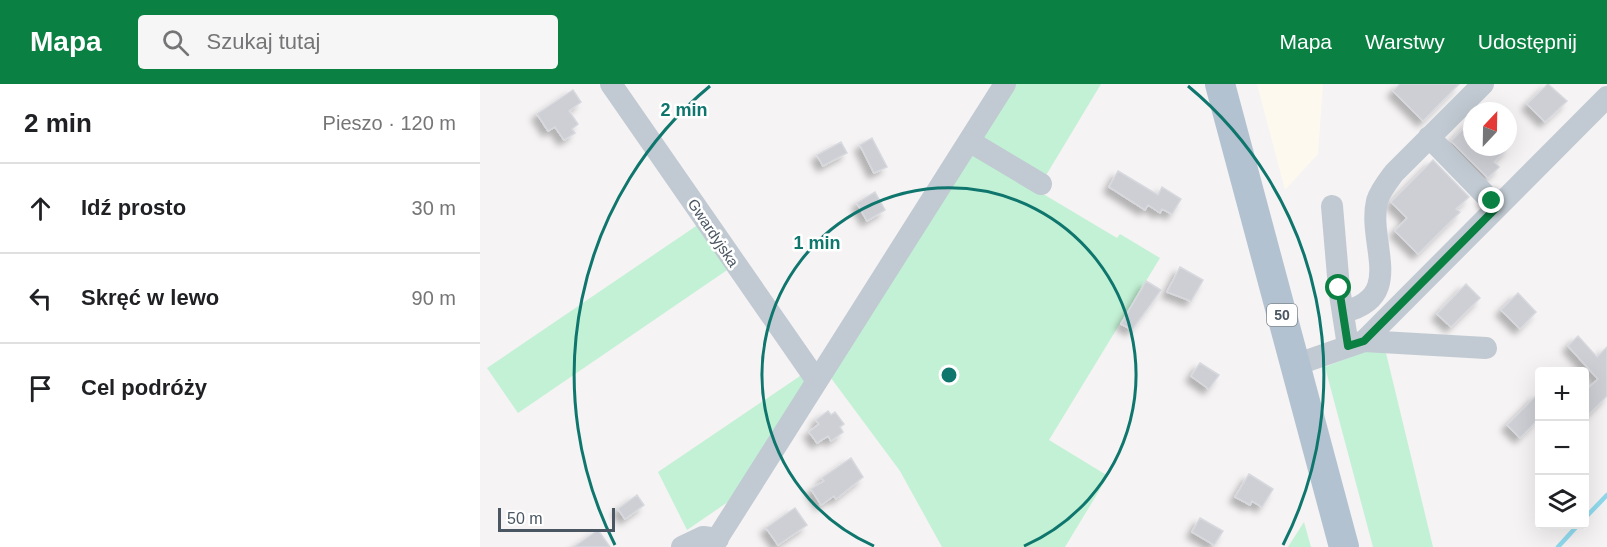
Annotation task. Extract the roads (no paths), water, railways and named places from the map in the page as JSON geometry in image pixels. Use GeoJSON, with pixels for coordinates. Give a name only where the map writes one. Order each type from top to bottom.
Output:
{"type":"FeatureCollection","features":[{"type":"Feature","properties":{"kind":"main road","name":"50"},"geometry":{"type":"LineString","coordinates":[[1220,84],[1344,547]]}},
{"type":"Feature","properties":{"kind":"street","name":"Gwardyjska"},"geometry":{"type":"LineString","coordinates":[[611,84],[817,381]]}},
{"type":"Feature","properties":{"kind":"street"},"geometry":{"type":"LineString","coordinates":[[682,547],[703,537],[715,543],[1005,84]]}},
{"type":"Feature","properties":{"kind":"street"},"geometry":{"type":"LineString","coordinates":[[1342,312],[1355,309],[1378,290],[1381,278],[1376,210],[1378,199],[1394,173],[1483,84]]}},
{"type":"Feature","properties":{"kind":"street"},"geometry":{"type":"LineString","coordinates":[[1356,344],[1607,97]]}},
{"type":"Feature","properties":{"kind":"street"},"geometry":{"type":"LineString","coordinates":[[1429,138],[1497,207]]}},
{"type":"Feature","properties":{"kind":"street"},"geometry":{"type":"LineString","coordinates":[[969,141],[1041,184]]}},
{"type":"Feature","properties":{"kind":"street"},"geometry":{"type":"LineString","coordinates":[[1332,206],[1342,312],[1356,344]]}},
{"type":"Feature","properties":{"kind":"street"},"geometry":{"type":"LineString","coordinates":[[1295,365],[1356,344],[1486,348]]}},
{"type":"Feature","properties":{"kind":"waterway"},"geometry":{"type":"LineString","coordinates":[[1589,514],[1607,495]]}},
{"type":"Feature","properties":{"kind":"waterway"},"geometry":{"type":"LineString","coordinates":[[1558,547],[1574,529]]}}]}
